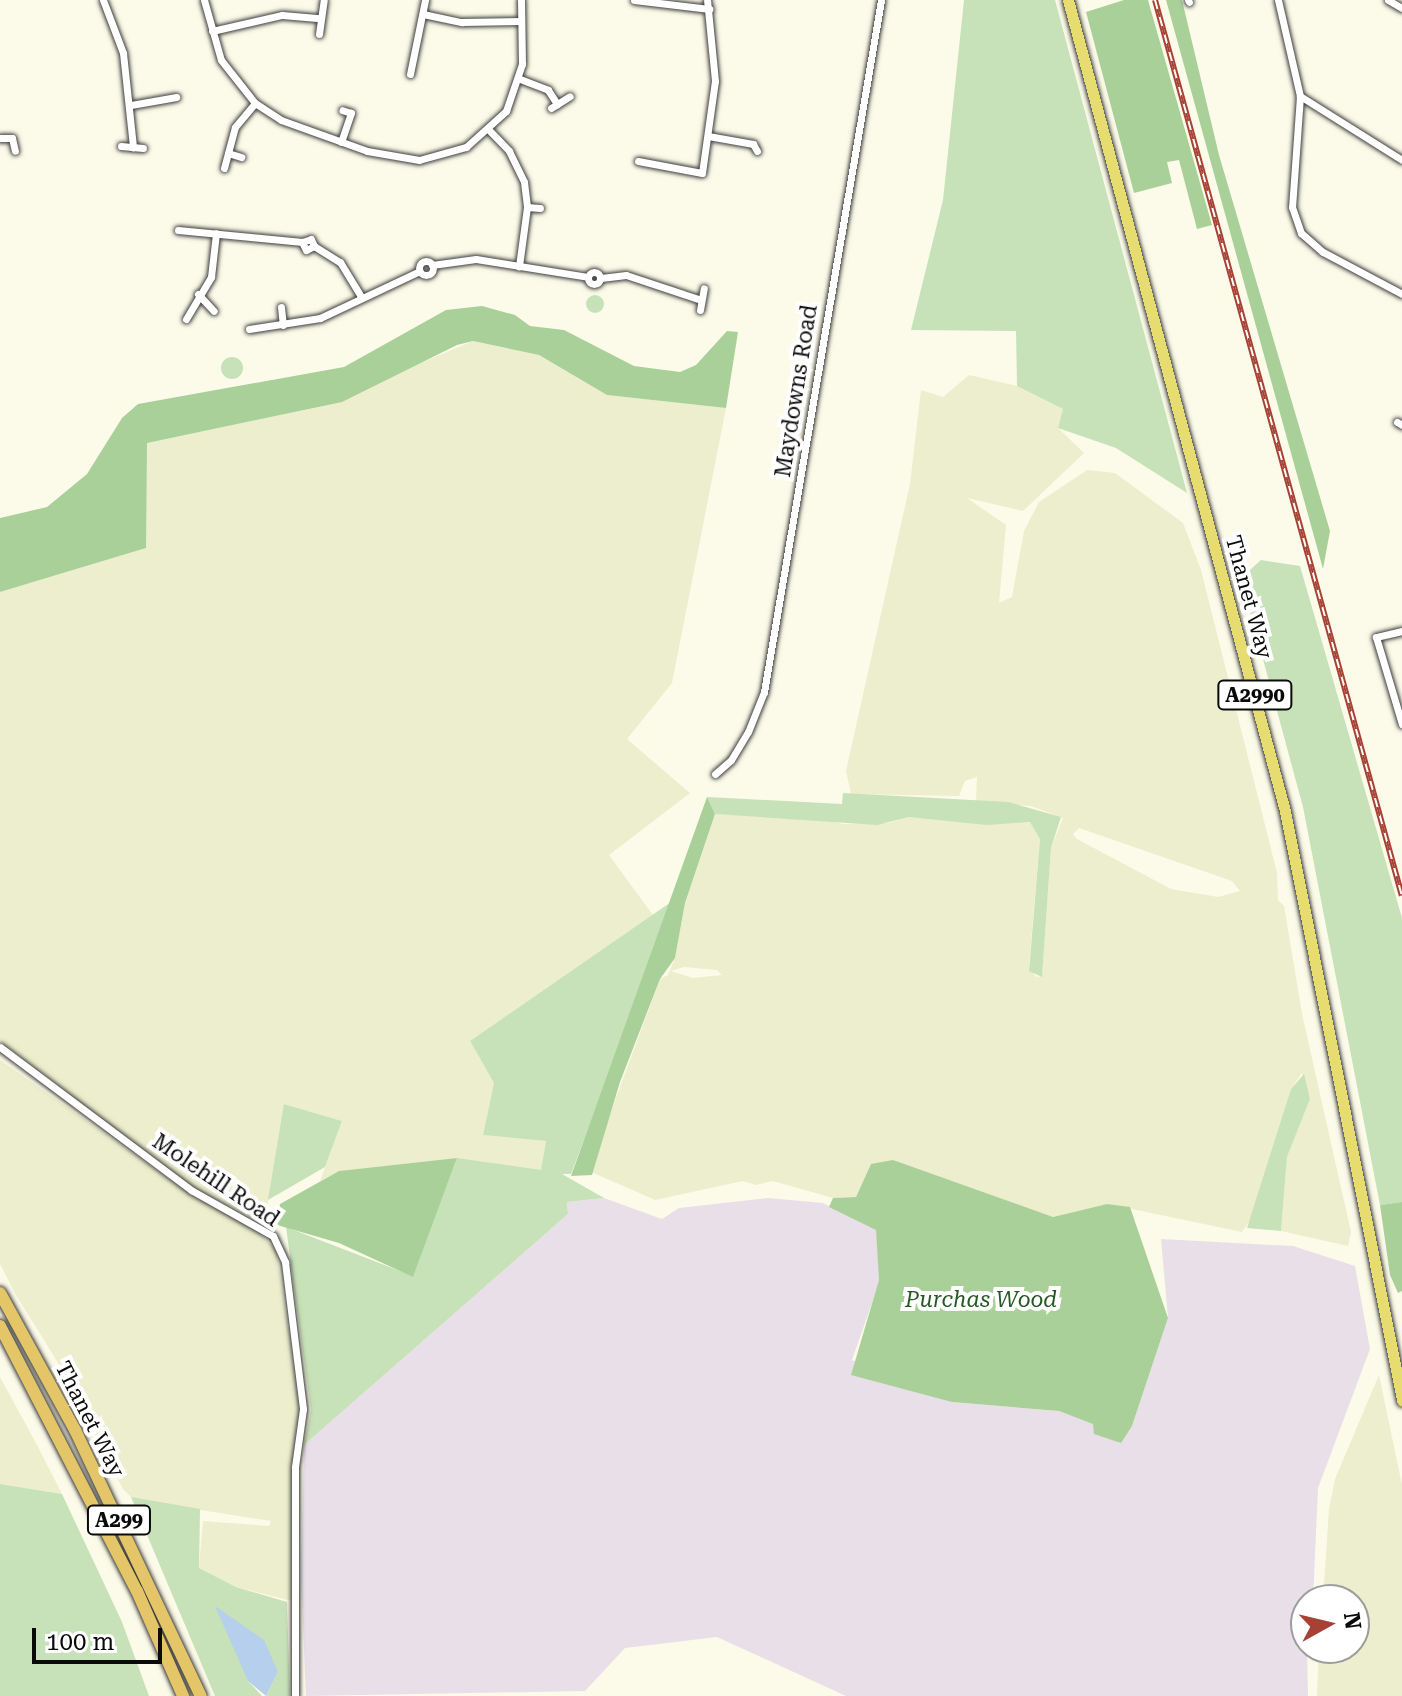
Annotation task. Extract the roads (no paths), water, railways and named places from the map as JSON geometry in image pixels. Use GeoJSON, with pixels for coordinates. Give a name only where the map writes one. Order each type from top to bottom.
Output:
{"type":"FeatureCollection","features":[{"type":"Feature","properties":{"kind":"highway","name":"Thanet Way"},"geometry":{"type":"LineString","coordinates":[[0,1293],[75,1430],[201,1696]]}},
{"type":"Feature","properties":{"kind":"highway","name":"Thanet Way"},"geometry":{"type":"LineString","coordinates":[[0,1326],[137,1591],[183,1696]]}},
{"type":"Feature","properties":{"kind":"main road","name":"Thanet Way"},"geometry":{"type":"LineString","coordinates":[[1068,0],[1285,811],[1402,1400]]}},
{"type":"Feature","properties":{"kind":"street"},"geometry":{"type":"LineString","coordinates":[[103,0],[123,53],[131,105],[133,147]]}},
{"type":"Feature","properties":{"kind":"street"},"geometry":{"type":"LineString","coordinates":[[204,0],[212,31],[230,75],[255,103],[281,120],[341,142],[419,160],[451,154],[489,130],[506,111],[520,79],[521,0]]}},
{"type":"Feature","properties":{"kind":"street"},"geometry":{"type":"LineString","coordinates":[[319,34],[324,0]]}},
{"type":"Feature","properties":{"kind":"street"},"geometry":{"type":"LineString","coordinates":[[410,74],[425,0]]}},
{"type":"Feature","properties":{"kind":"street"},"geometry":{"type":"LineString","coordinates":[[634,0],[708,4],[715,81],[702,173],[638,161]]}},
{"type":"Feature","properties":{"kind":"street","name":"Maydowns Road"},"geometry":{"type":"LineString","coordinates":[[715,774],[731,760],[748,732],[764,692],[881,0]]}},
{"type":"Feature","properties":{"kind":"street"},"geometry":{"type":"LineString","coordinates":[[1278,0],[1300,96],[1292,207],[1301,233],[1323,252],[1402,294]]}},
{"type":"Feature","properties":{"kind":"street"},"geometry":{"type":"LineString","coordinates":[[1388,0],[1402,8]]}},
{"type":"Feature","properties":{"kind":"street"},"geometry":{"type":"LineString","coordinates":[[423,14],[471,23],[521,21]]}},
{"type":"Feature","properties":{"kind":"street"},"geometry":{"type":"LineString","coordinates":[[212,31],[282,15],[320,18]]}},
{"type":"Feature","properties":{"kind":"street"},"geometry":{"type":"LineString","coordinates":[[520,79],[548,90],[554,106],[570,96]]}},
{"type":"Feature","properties":{"kind":"street"},"geometry":{"type":"LineString","coordinates":[[1300,96],[1402,160]]}},
{"type":"Feature","properties":{"kind":"street"},"geometry":{"type":"LineString","coordinates":[[131,105],[176,97]]}},
{"type":"Feature","properties":{"kind":"street"},"geometry":{"type":"LineString","coordinates":[[163,99],[165,110]]}},
{"type":"Feature","properties":{"kind":"street"},"geometry":{"type":"LineString","coordinates":[[224,168],[235,127],[255,103]]}},
{"type":"Feature","properties":{"kind":"street"},"geometry":{"type":"LineString","coordinates":[[341,142],[351,113],[342,110]]}},
{"type":"Feature","properties":{"kind":"street"},"geometry":{"type":"LineString","coordinates":[[489,130],[521,170],[527,207],[519,266]]}},
{"type":"Feature","properties":{"kind":"street"},"geometry":{"type":"LineString","coordinates":[[708,136],[753,144],[757,151]]}},
{"type":"Feature","properties":{"kind":"street"},"geometry":{"type":"LineString","coordinates":[[0,138],[12,138],[15,151]]}},
{"type":"Feature","properties":{"kind":"street"},"geometry":{"type":"LineString","coordinates":[[121,146],[143,148]]}},
{"type":"Feature","properties":{"kind":"street"},"geometry":{"type":"LineString","coordinates":[[228,153],[241,157]]}},
{"type":"Feature","properties":{"kind":"street"},"geometry":{"type":"LineString","coordinates":[[527,207],[540,208]]}},
{"type":"Feature","properties":{"kind":"street"},"geometry":{"type":"LineString","coordinates":[[178,230],[302,242],[306,250],[314,246],[347,269],[362,298]]}},
{"type":"Feature","properties":{"kind":"street"},"geometry":{"type":"LineString","coordinates":[[186,319],[198,294],[211,277],[216,233]]}},
{"type":"Feature","properties":{"kind":"street"},"geometry":{"type":"LineString","coordinates":[[249,329],[320,318],[420,271],[423,262],[432,265],[466,259],[588,277],[595,272],[601,278],[626,275],[701,300]]}},
{"type":"Feature","properties":{"kind":"street"},"geometry":{"type":"LineString","coordinates":[[700,310],[704,288]]}},
{"type":"Feature","properties":{"kind":"street"},"geometry":{"type":"LineString","coordinates":[[198,294],[214,311]]}},
{"type":"Feature","properties":{"kind":"street"},"geometry":{"type":"LineString","coordinates":[[281,307],[283,325]]}},
{"type":"Feature","properties":{"kind":"street"},"geometry":{"type":"LineString","coordinates":[[1402,631],[1376,637],[1402,724]]}},
{"type":"Feature","properties":{"kind":"street","name":"Molehill Road"},"geometry":{"type":"LineString","coordinates":[[0,1047],[191,1190],[273,1236],[285,1262],[303,1409],[295,1467],[295,1696]]}},
{"type":"Feature","properties":{"kind":"water"},"geometry":{"type":"Polygon","coordinates":[[[215,1606],[264,1640],[278,1672],[266,1696],[248,1681],[215,1606]]]}},
{"type":"Feature","properties":{"kind":"railway"},"geometry":{"type":"LineString","coordinates":[[1155,0],[1402,896]]}},
{"type":"Feature","properties":{"kind":"park label","name":"Purchas Wood"},"geometry":{"type":"Point","coordinates":[981,1300]}}]}
